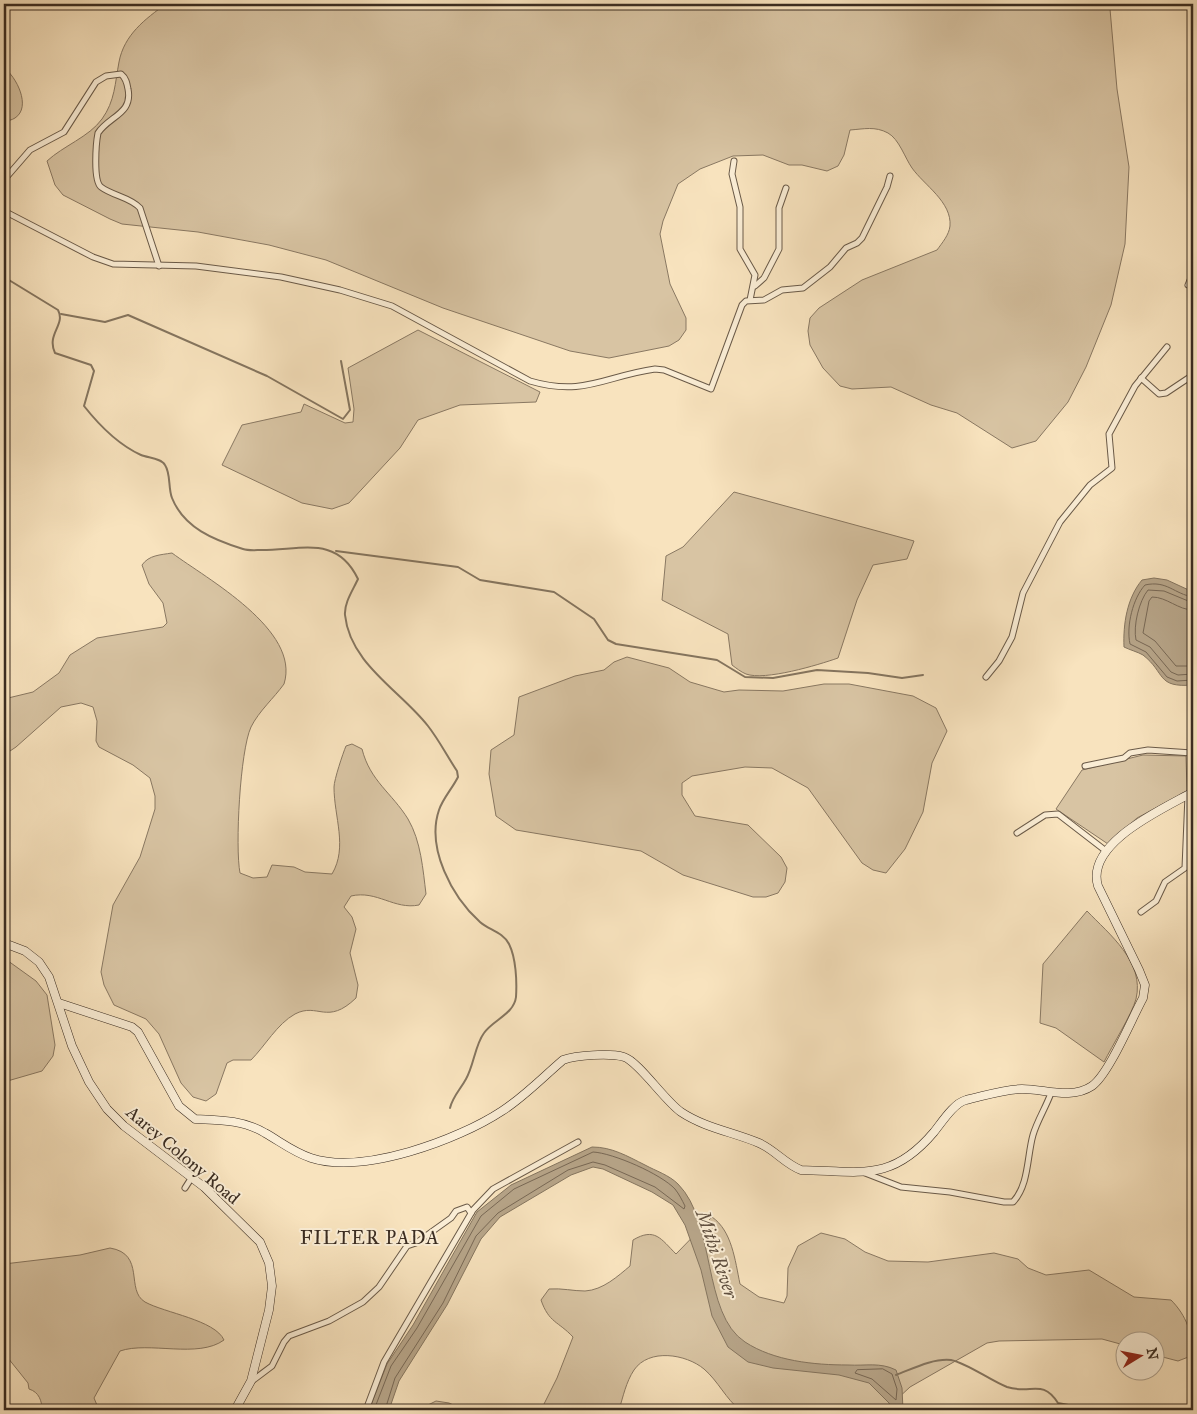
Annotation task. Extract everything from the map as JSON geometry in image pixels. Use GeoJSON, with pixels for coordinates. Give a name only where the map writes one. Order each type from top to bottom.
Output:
{"type":"FeatureCollection","features":[{"type":"Feature","properties":{"kind":"street"},"geometry":{"type":"LineString","coordinates":[[4,180],[30,150],[64,132],[96,82],[106,76],[121,74],[127,83],[129,94],[127,105],[98,133],[97,180],[102,188],[136,203],[140,208],[159,266]]}},
{"type":"Feature","properties":{"kind":"street"},"geometry":{"type":"LineString","coordinates":[[734,160],[732,174],[740,207],[740,249],[755,275],[750,300]]}},
{"type":"Feature","properties":{"kind":"street"},"geometry":{"type":"LineString","coordinates":[[4,211],[93,256],[113,264],[196,266],[281,277],[340,290],[392,306],[530,381],[548,386],[566,388],[599,384],[655,369],[664,370],[711,389],[742,305],[750,300],[764,300],[782,290],[803,288],[830,267],[846,248],[857,243],[862,238],[876,205],[887,188],[890,176]]}},
{"type":"Feature","properties":{"kind":"street"},"geometry":{"type":"LineString","coordinates":[[754,286],[764,278],[779,249],[779,208],[786,188]]}},
{"type":"Feature","properties":{"kind":"street"},"geometry":{"type":"LineString","coordinates":[[1188,285],[1193,273]]}},
{"type":"Feature","properties":{"kind":"street"},"geometry":{"type":"LineString","coordinates":[[986,677],[1000,661],[1010,643],[1023,593],[1060,522],[1090,485],[1112,468],[1109,434],[1135,386],[1167,347]]}},
{"type":"Feature","properties":{"kind":"street"},"geometry":{"type":"LineString","coordinates":[[1141,378],[1159,394],[1166,393],[1193,375]]}},
{"type":"Feature","properties":{"kind":"street"},"geometry":{"type":"LineString","coordinates":[[1085,766],[1124,758],[1130,753],[1148,750],[1192,753],[1185,868],[1165,882],[1156,901],[1141,912]]}},
{"type":"Feature","properties":{"kind":"street"},"geometry":{"type":"LineString","coordinates":[[865,1174],[895,1164],[913,1154],[963,1101],[1022,1089],[1051,1093],[1084,1091],[1104,1073],[1145,991],[1139,970],[1096,878],[1097,867],[1106,851],[1132,828],[1191,792]]}},
{"type":"Feature","properties":{"kind":"street"},"geometry":{"type":"LineString","coordinates":[[1017,833],[1045,815],[1058,814],[1106,851]]}},
{"type":"Feature","properties":{"kind":"street","name":"Aarey Colony Road"},"geometry":{"type":"LineString","coordinates":[[4,943],[25,951],[39,962],[49,977],[72,1046],[88,1082],[107,1109],[124,1126],[192,1177],[260,1242],[269,1263],[272,1286],[269,1310],[251,1381],[235,1410]]}},
{"type":"Feature","properties":{"kind":"street"},"geometry":{"type":"LineString","coordinates":[[59,1003],[132,1027],[138,1032],[179,1106],[189,1116],[195,1119],[242,1123],[264,1132],[290,1150],[327,1162],[383,1159],[416,1150],[476,1125],[503,1110],[563,1060],[612,1055],[631,1061],[659,1093],[681,1112],[706,1126],[758,1143],[791,1166],[801,1170],[865,1174],[901,1187],[950,1192],[1013,1202],[1022,1184],[1035,1130],[1051,1093]]}},
{"type":"Feature","properties":{"kind":"street"},"geometry":{"type":"LineString","coordinates":[[366,1410],[384,1362],[471,1213],[493,1189],[578,1142]]}},
{"type":"Feature","properties":{"kind":"street"},"geometry":{"type":"LineString","coordinates":[[185,1188],[192,1177]]}},
{"type":"Feature","properties":{"kind":"street"},"geometry":{"type":"LineString","coordinates":[[251,1381],[272,1366],[289,1336],[329,1321],[362,1302],[379,1287],[407,1246],[416,1243],[451,1218],[456,1211],[467,1207],[471,1213]]}},
{"type":"Feature","properties":{"kind":"shaded area"},"geometry":{"type":"Polygon","coordinates":[[[166,4],[1107,4],[1110,9],[1117,89],[1129,167],[1125,244],[1111,305],[1086,367],[1068,402],[1036,441],[1012,448],[957,413],[931,405],[891,387],[852,389],[840,386],[823,368],[810,345],[808,331],[810,318],[819,308],[862,280],[937,250],[947,236],[950,226],[947,209],[912,168],[902,149],[892,136],[874,129],[850,130],[844,155],[838,166],[827,171],[802,165],[789,165],[763,155],[733,156],[700,169],[678,184],[663,221],[660,234],[670,284],[686,318],[686,330],[679,340],[669,346],[609,358],[570,351],[443,308],[326,260],[269,245],[198,232],[122,224],[63,195],[55,185],[47,161],[90,131],[102,119],[112,99],[119,62],[126,44],[136,28],[166,4]]]}},
{"type":"Feature","properties":{"kind":"shaded area"},"geometry":{"type":"Polygon","coordinates":[[[4,68],[17,84],[22,99],[22,107],[20,113],[14,119],[4,122],[4,68]]]}},
{"type":"Feature","properties":{"kind":"shaded area"},"geometry":{"type":"Polygon","coordinates":[[[418,330],[540,392],[536,402],[460,405],[418,420],[400,448],[349,503],[332,509],[302,503],[222,465],[242,425],[301,412],[304,404],[345,423],[353,422],[354,409],[348,368],[418,330]]]}},
{"type":"Feature","properties":{"kind":"shaded area"},"geometry":{"type":"Polygon","coordinates":[[[734,492],[914,541],[907,559],[873,565],[857,600],[838,658],[778,674],[755,676],[746,674],[732,665],[728,634],[662,600],[666,556],[683,547],[734,492]]]}},
{"type":"Feature","properties":{"kind":"shaded area"},"geometry":{"type":"Polygon","coordinates":[[[172,553],[248,608],[279,644],[286,664],[284,684],[254,721],[247,739],[241,777],[238,843],[240,873],[253,878],[267,877],[272,865],[294,867],[305,872],[332,874],[337,864],[340,843],[334,784],[346,746],[352,744],[362,749],[370,770],[408,819],[416,837],[421,856],[426,894],[419,905],[410,906],[369,896],[351,896],[344,907],[352,917],[356,929],[350,953],[358,985],[356,998],[337,1011],[303,1011],[289,1018],[277,1029],[251,1060],[233,1060],[227,1063],[216,1094],[206,1101],[193,1097],[181,1083],[159,1034],[146,1019],[114,1005],[104,985],[101,972],[113,905],[140,857],[155,809],[155,796],[150,778],[133,765],[99,747],[96,741],[97,721],[93,707],[81,703],[61,707],[16,747],[4,755],[4,699],[33,692],[59,673],[70,655],[97,638],[163,627],[167,623],[163,603],[149,584],[142,565],[151,557],[172,553]]]}},
{"type":"Feature","properties":{"kind":"shaded area"},"geometry":{"type":"Polygon","coordinates":[[[627,657],[669,668],[690,682],[724,692],[739,690],[783,691],[824,684],[849,684],[913,696],[936,708],[947,731],[932,763],[923,812],[905,849],[886,873],[873,870],[862,863],[808,788],[772,768],[745,767],[692,776],[682,783],[682,795],[695,816],[748,825],[781,857],[787,868],[785,882],[778,893],[766,897],[753,897],[683,875],[641,851],[516,830],[496,816],[489,774],[491,750],[514,735],[519,697],[575,676],[604,670],[614,662],[627,657]]]}},
{"type":"Feature","properties":{"kind":"shaded area"},"geometry":{"type":"Polygon","coordinates":[[[1143,755],[1186,756],[1187,791],[1137,818],[1108,844],[1056,809],[1082,770],[1143,755]]]}},
{"type":"Feature","properties":{"kind":"shaded area"},"geometry":{"type":"Polygon","coordinates":[[[1087,911],[1115,939],[1123,950],[1135,973],[1137,986],[1134,1005],[1104,1062],[1056,1028],[1040,1023],[1043,964],[1087,911]]]}},
{"type":"Feature","properties":{"kind":"shaded area"},"geometry":{"type":"Polygon","coordinates":[[[4,958],[36,981],[47,995],[55,1045],[53,1056],[42,1071],[4,1082],[4,958]]]}},
{"type":"Feature","properties":{"kind":"shaded area"},"geometry":{"type":"Polygon","coordinates":[[[712,1217],[724,1230],[732,1247],[740,1284],[759,1297],[784,1303],[787,1296],[788,1268],[798,1246],[821,1233],[845,1239],[865,1252],[888,1261],[928,1262],[994,1253],[1018,1259],[1028,1268],[1046,1275],[1089,1270],[1134,1297],[1171,1300],[1181,1312],[1188,1326],[1192,1348],[1191,1356],[1178,1361],[1164,1357],[1164,1332],[1114,1332],[1114,1342],[1102,1339],[999,1341],[987,1343],[910,1387],[896,1400],[892,1410],[740,1410],[730,1401],[704,1369],[678,1357],[658,1356],[649,1358],[634,1370],[619,1410],[541,1410],[557,1378],[573,1337],[551,1318],[544,1308],[541,1300],[549,1289],[585,1291],[604,1285],[630,1266],[633,1240],[641,1236],[657,1236],[676,1254],[712,1217]]]}},
{"type":"Feature","properties":{"kind":"shaded area"},"geometry":{"type":"Polygon","coordinates":[[[110,1248],[128,1257],[132,1265],[136,1289],[139,1296],[145,1302],[211,1327],[224,1340],[213,1346],[201,1348],[132,1348],[120,1351],[94,1398],[99,1410],[42,1410],[41,1400],[38,1395],[29,1389],[28,1383],[4,1353],[4,1264],[80,1255],[110,1248]]]}},
{"type":"Feature","properties":{"kind":"shaded area"},"geometry":{"type":"Polygon","coordinates":[[[436,1401],[449,1403],[464,1410],[424,1410],[424,1407],[436,1401]]]}},
{"type":"Feature","properties":{"kind":"water"},"geometry":{"type":"Polygon","coordinates":[[[1154,578],[1167,580],[1193,592],[1193,685],[1167,682],[1143,655],[1124,647],[1125,620],[1129,603],[1142,580],[1154,578]]]}},
{"type":"Feature","properties":{"kind":"water"},"geometry":{"type":"Polygon","coordinates":[[[592,1147],[613,1150],[626,1155],[667,1176],[678,1184],[690,1201],[698,1221],[722,1311],[731,1329],[745,1342],[769,1354],[795,1361],[822,1364],[879,1365],[896,1370],[902,1388],[903,1410],[892,1410],[889,1403],[869,1383],[839,1375],[773,1368],[748,1362],[728,1347],[712,1316],[701,1270],[685,1225],[673,1205],[652,1192],[603,1169],[593,1167],[571,1175],[500,1217],[481,1239],[447,1305],[399,1381],[389,1410],[369,1410],[387,1364],[413,1325],[477,1212],[511,1185],[592,1147]]]}},
{"type":"Feature","properties":{"kind":"waterway"},"geometry":{"type":"LineString","coordinates":[[4,277],[58,310],[60,320],[53,340],[55,353],[91,365],[94,371],[84,406],[103,427],[125,446],[141,455],[163,463],[167,469],[172,498],[177,508],[192,525],[211,537],[245,550],[304,548],[329,550],[340,556],[349,565],[358,579],[345,610],[349,632],[356,648],[378,676],[428,726],[457,771],[458,777],[439,810],[436,825],[436,840],[444,871],[451,886],[470,912],[480,922],[500,934],[506,940],[515,963],[516,997],[514,1003],[484,1033],[476,1049],[469,1073],[450,1108]]}},
{"type":"Feature","properties":{"kind":"waterway"},"geometry":{"type":"LineString","coordinates":[[61,314],[105,322],[128,315],[267,376],[343,419],[350,410],[341,361]]}},
{"type":"Feature","properties":{"kind":"waterway"},"geometry":{"type":"LineString","coordinates":[[336,551],[458,567],[480,580],[554,592],[594,619],[608,640],[616,644],[717,660],[745,677],[773,678],[817,670],[868,673],[902,678],[923,675]]}},
{"type":"Feature","properties":{"kind":"waterway"},"geometry":{"type":"LineString","coordinates":[[896,1375],[930,1362],[951,1360],[1007,1387],[1015,1389],[1041,1389],[1052,1395],[1058,1403],[1086,1410]]}},
{"type":"Feature","properties":{"kind":"district","name":"FILTER PADA"},"geometry":{"type":"Point","coordinates":[370,1237]}},
{"type":"Feature","properties":{"kind":"water label","name":"Mithi River"},"geometry":{"type":"Point","coordinates":[717,1254]}}]}
